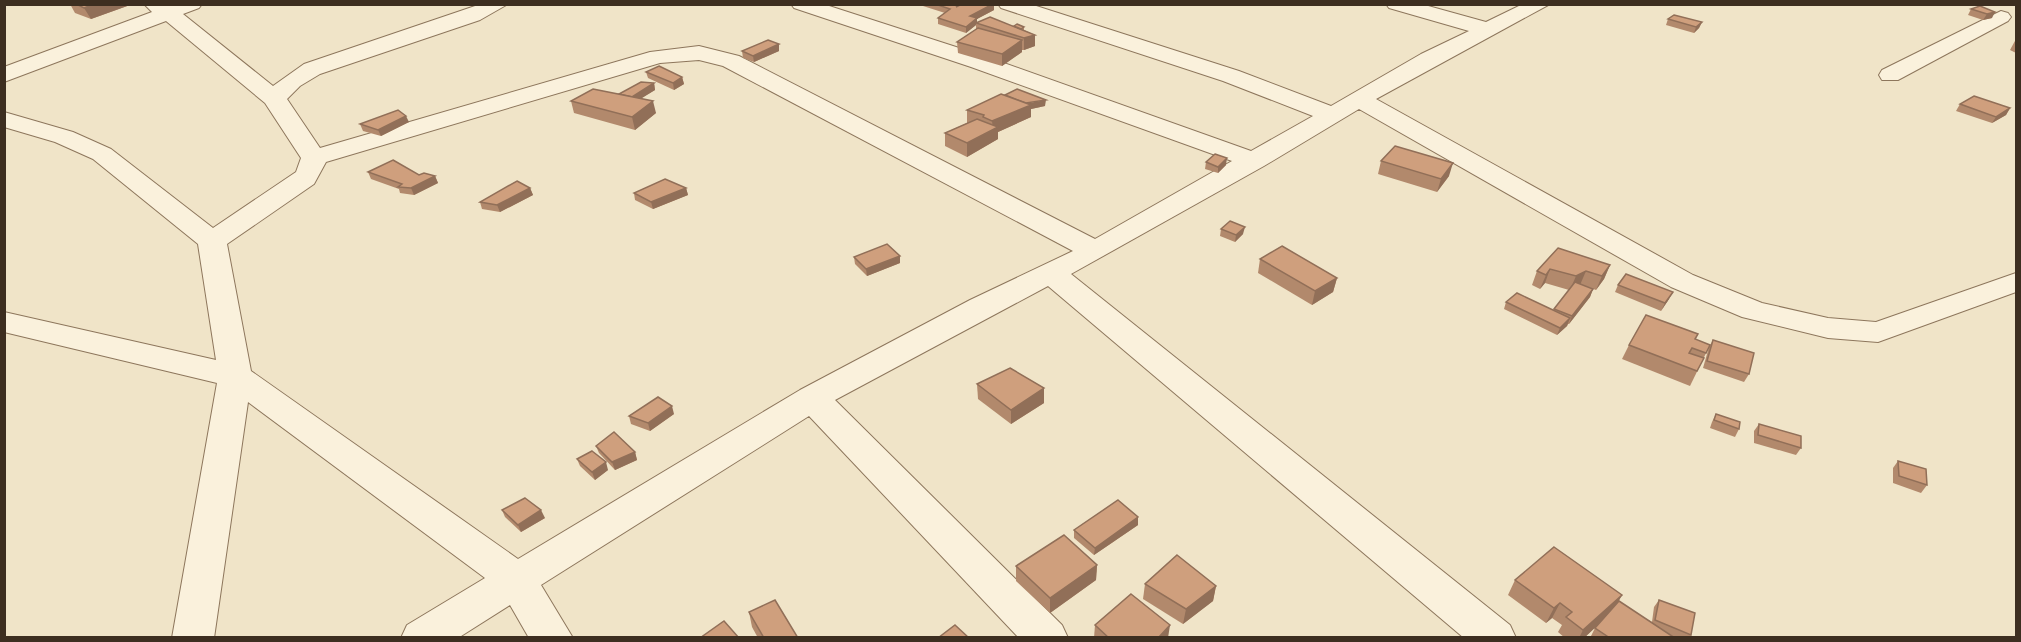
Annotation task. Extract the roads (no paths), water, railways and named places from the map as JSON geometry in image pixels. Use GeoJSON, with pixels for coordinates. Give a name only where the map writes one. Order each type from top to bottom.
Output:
{"type":"FeatureCollection","features":[{"type":"Feature","properties":{"kind":"street"},"geometry":{"type":"LineString","coordinates":[[4,75],[160,9],[192,4]]}},
{"type":"Feature","properties":{"kind":"street"},"geometry":{"type":"LineString","coordinates":[[274,98],[292,81],[312,69],[473,16],[498,4]]}},
{"type":"Feature","properties":{"kind":"street"},"geometry":{"type":"LineString","coordinates":[[801,4],[979,62],[1255,161]]}},
{"type":"Feature","properties":{"kind":"street"},"geometry":{"type":"LineString","coordinates":[[1008,4],[1231,76],[1331,114]]}},
{"type":"Feature","properties":{"kind":"street"},"geometry":{"type":"LineString","coordinates":[[1396,4],[1486,29]]}},
{"type":"Feature","properties":{"kind":"street"},"geometry":{"type":"LineString","coordinates":[[422,638],[515,578],[812,398],[970,313],[1095,251],[1255,161],[1358,99],[1486,29],[1540,4]]}},
{"type":"Feature","properties":{"kind":"street"},"geometry":{"type":"LineString","coordinates":[[160,9],[274,98],[314,158],[313,167],[305,178],[212,241]]}},
{"type":"Feature","properties":{"kind":"street"},"geometry":{"type":"LineString","coordinates":[[1980,9],[2009,20]]}},
{"type":"Feature","properties":{"kind":"street"},"geometry":{"type":"LineString","coordinates":[[1890,75],[2009,20]]}},
{"type":"Feature","properties":{"kind":"street"},"geometry":{"type":"LineString","coordinates":[[314,158],[658,57],[699,53],[731,61],[1095,251]]}},
{"type":"Feature","properties":{"kind":"street"},"geometry":{"type":"LineString","coordinates":[[1358,99],[1682,280],[1753,310],[1828,328],[1878,332],[2016,282]]}},
{"type":"Feature","properties":{"kind":"street"},"geometry":{"type":"LineString","coordinates":[[4,119],[64,137],[102,154],[212,241],[235,376],[193,638]]}},
{"type":"Feature","properties":{"kind":"street"},"geometry":{"type":"LineString","coordinates":[[1052,273],[1495,638]]}},
{"type":"Feature","properties":{"kind":"street"},"geometry":{"type":"LineString","coordinates":[[4,322],[235,376],[515,578],[552,638]]}},
{"type":"Feature","properties":{"kind":"street"},"geometry":{"type":"LineString","coordinates":[[812,398],[1047,638]]}}]}
